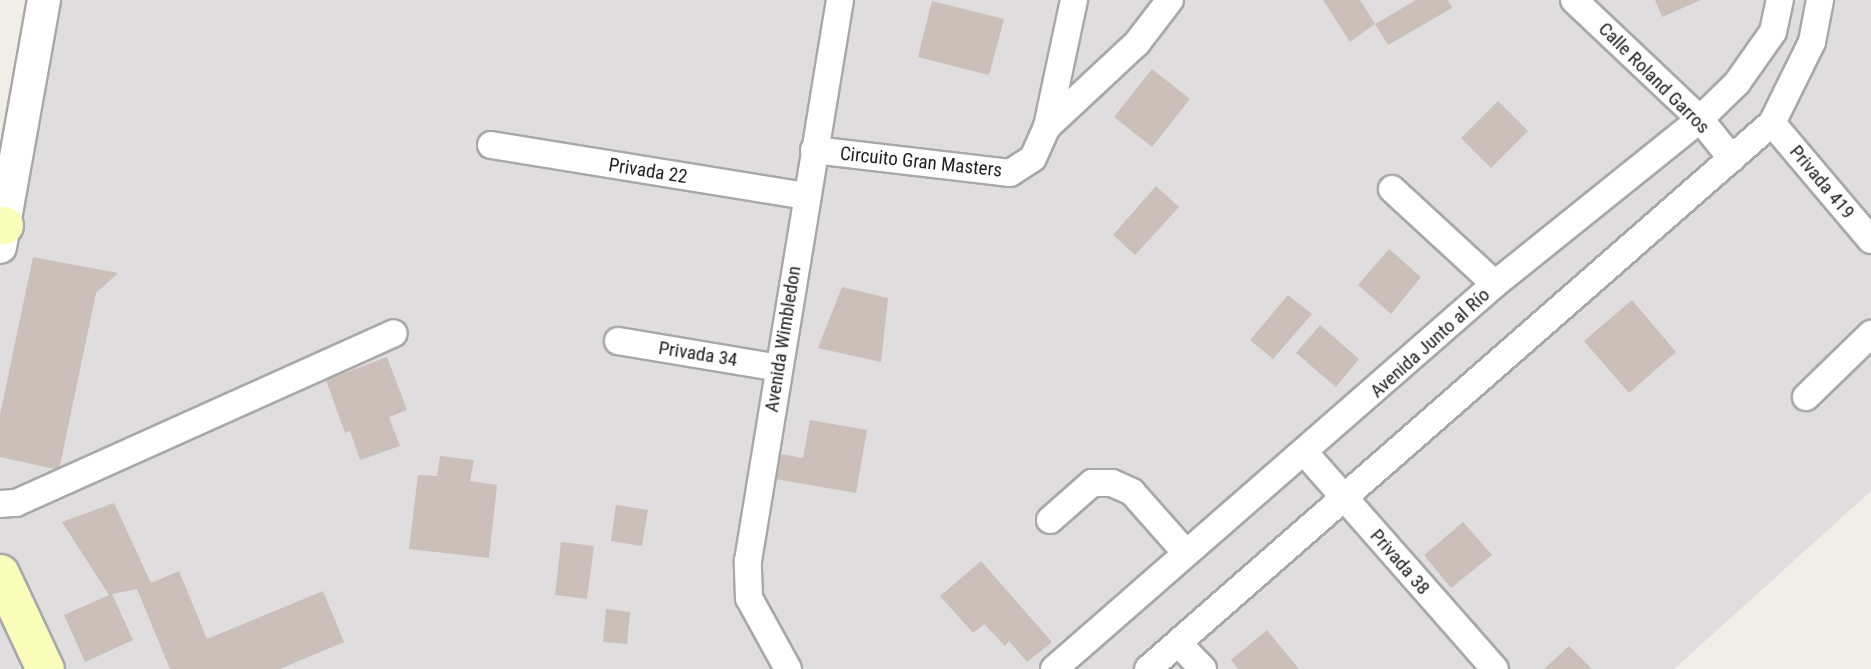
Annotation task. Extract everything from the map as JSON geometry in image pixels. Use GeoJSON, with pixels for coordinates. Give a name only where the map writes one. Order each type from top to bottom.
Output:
{"type":"FeatureCollection","features":[{"type":"Feature","properties":{"kind":"main road"},"geometry":{"type":"LineString","coordinates":[[0,573],[46,669]]}},
{"type":"Feature","properties":{"kind":"street"},"geometry":{"type":"LineString","coordinates":[[1,232],[44,0]]}},
{"type":"Feature","properties":{"kind":"street","name":"Avenida Wimbledon"},"geometry":{"type":"LineString","coordinates":[[788,669],[749,598],[748,561],[840,0]]}},
{"type":"Feature","properties":{"kind":"street","name":"Circuito Gran Masters"},"geometry":{"type":"LineString","coordinates":[[814,150],[1010,173],[1033,158],[1047,127],[1074,0]]}},
{"type":"Feature","properties":{"kind":"street","name":"Circuito Gran Masters"},"geometry":{"type":"LineString","coordinates":[[1047,127],[1137,43],[1170,0]]}},
{"type":"Feature","properties":{"kind":"street","name":"Calle Roland Garros"},"geometry":{"type":"LineString","coordinates":[[1574,0],[1700,120],[1732,159]]}},
{"type":"Feature","properties":{"kind":"street","name":"Avenida Junto al Río"},"geometry":{"type":"LineString","coordinates":[[1054,669],[1186,553],[1306,454],[1495,284],[1700,120],[1737,83],[1773,32],[1780,0]]}},
{"type":"Feature","properties":{"kind":"street"},"geometry":{"type":"LineString","coordinates":[[1148,669],[1772,123],[1812,42],[1820,0]]}},
{"type":"Feature","properties":{"kind":"street","name":"Privada 419"},"geometry":{"type":"LineString","coordinates":[[1772,123],[1871,240]]}},
{"type":"Feature","properties":{"kind":"street","name":"Privada 22"},"geometry":{"type":"LineString","coordinates":[[491,145],[806,196]]}},
{"type":"Feature","properties":{"kind":"street"},"geometry":{"type":"LineString","coordinates":[[1392,189],[1495,284]]}},
{"type":"Feature","properties":{"kind":"street"},"geometry":{"type":"LineString","coordinates":[[0,504],[16,503],[394,333]]}},
{"type":"Feature","properties":{"kind":"street"},"geometry":{"type":"LineString","coordinates":[[1806,397],[1871,334]]}},
{"type":"Feature","properties":{"kind":"street","name":"Privada 34"},"geometry":{"type":"LineString","coordinates":[[618,341],[779,368]]}},
{"type":"Feature","properties":{"kind":"street","name":"Privada 38"},"geometry":{"type":"LineString","coordinates":[[1306,454],[1495,669]]}},
{"type":"Feature","properties":{"kind":"street"},"geometry":{"type":"LineString","coordinates":[[1050,520],[1092,483],[1112,483],[1132,492],[1186,553]]}},
{"type":"Feature","properties":{"kind":"street"},"geometry":{"type":"LineString","coordinates":[[1178,643],[1203,669]]}},
{"type":"Feature","properties":{"kind":"shaded area"},"geometry":{"type":"Polygon","coordinates":[[[45,0],[1871,0],[1871,491],[1674,669],[0,669],[0,208],[45,0]]]}},
{"type":"Feature","properties":{"kind":"building"},"geometry":{"type":"Polygon","coordinates":[[[1323,0],[1360,0],[1375,24],[1350,42],[1323,0]]]}},
{"type":"Feature","properties":{"kind":"building"},"geometry":{"type":"Polygon","coordinates":[[[1416,0],[1448,0],[1452,8],[1388,45],[1375,24],[1416,0]]]}},
{"type":"Feature","properties":{"kind":"building"},"geometry":{"type":"Polygon","coordinates":[[[1655,0],[1701,0],[1662,17],[1655,0]]]}},
{"type":"Feature","properties":{"kind":"building"},"geometry":{"type":"Polygon","coordinates":[[[932,1],[1004,19],[989,75],[918,57],[932,1]]]}},
{"type":"Feature","properties":{"kind":"building"},"geometry":{"type":"Polygon","coordinates":[[[1152,69],[1190,99],[1152,147],[1114,117],[1152,69]]]}},
{"type":"Feature","properties":{"kind":"building"},"geometry":{"type":"Polygon","coordinates":[[[1498,101],[1528,131],[1491,168],[1461,138],[1498,101]]]}},
{"type":"Feature","properties":{"kind":"building"},"geometry":{"type":"Polygon","coordinates":[[[1156,186],[1179,207],[1135,255],[1113,235],[1156,186]]]}},
{"type":"Feature","properties":{"kind":"building"},"geometry":{"type":"Polygon","coordinates":[[[1389,249],[1421,277],[1391,314],[1358,285],[1389,249]]]}},
{"type":"Feature","properties":{"kind":"building"},"geometry":{"type":"Polygon","coordinates":[[[33,257],[118,273],[96,293],[59,470],[0,457],[0,415],[33,257]]]}},
{"type":"Feature","properties":{"kind":"building"},"geometry":{"type":"Polygon","coordinates":[[[842,287],[888,298],[881,362],[818,348],[842,287]]]}},
{"type":"Feature","properties":{"kind":"building"},"geometry":{"type":"Polygon","coordinates":[[[1288,295],[1312,314],[1273,359],[1250,340],[1288,295]]]}},
{"type":"Feature","properties":{"kind":"building"},"geometry":{"type":"Polygon","coordinates":[[[1632,300],[1676,352],[1629,393],[1584,341],[1632,300]]]}},
{"type":"Feature","properties":{"kind":"building"},"geometry":{"type":"Polygon","coordinates":[[[1320,325],[1359,359],[1336,387],[1296,353],[1320,325]]]}},
{"type":"Feature","properties":{"kind":"building"},"geometry":{"type":"Polygon","coordinates":[[[387,357],[407,410],[389,417],[400,446],[360,460],[350,431],[345,433],[326,380],[387,357]]]}},
{"type":"Feature","properties":{"kind":"building"},"geometry":{"type":"Polygon","coordinates":[[[810,420],[867,430],[856,493],[770,478],[775,453],[803,458],[810,420]]]}},
{"type":"Feature","properties":{"kind":"building"},"geometry":{"type":"Polygon","coordinates":[[[440,456],[474,460],[470,481],[497,485],[489,558],[409,549],[418,475],[437,476],[440,456]]]}},
{"type":"Feature","properties":{"kind":"building"},"geometry":{"type":"Polygon","coordinates":[[[114,503],[151,583],[179,571],[207,639],[323,591],[344,642],[280,669],[170,669],[137,589],[112,594],[133,640],[85,662],[64,615],[109,595],[62,522],[114,503]]]}},
{"type":"Feature","properties":{"kind":"building"},"geometry":{"type":"Polygon","coordinates":[[[616,505],[648,510],[642,546],[611,541],[616,505]]]}},
{"type":"Feature","properties":{"kind":"building"},"geometry":{"type":"Polygon","coordinates":[[[1463,522],[1492,555],[1451,588],[1424,555],[1463,522]]]}},
{"type":"Feature","properties":{"kind":"building"},"geometry":{"type":"Polygon","coordinates":[[[561,542],[594,546],[587,599],[555,595],[561,542]]]}},
{"type":"Feature","properties":{"kind":"building"},"geometry":{"type":"Polygon","coordinates":[[[981,561],[1052,642],[1027,662],[1009,641],[1005,646],[984,624],[973,633],[940,596],[981,561]]]}},
{"type":"Feature","properties":{"kind":"building"},"geometry":{"type":"Polygon","coordinates":[[[606,609],[630,612],[627,644],[603,642],[606,609]]]}},
{"type":"Feature","properties":{"kind":"building"},"geometry":{"type":"Polygon","coordinates":[[[1267,630],[1299,669],[1238,669],[1231,660],[1267,630]]]}},
{"type":"Feature","properties":{"kind":"building"},"geometry":{"type":"Polygon","coordinates":[[[1569,646],[1592,669],[1544,669],[1569,646]]]}}]}
